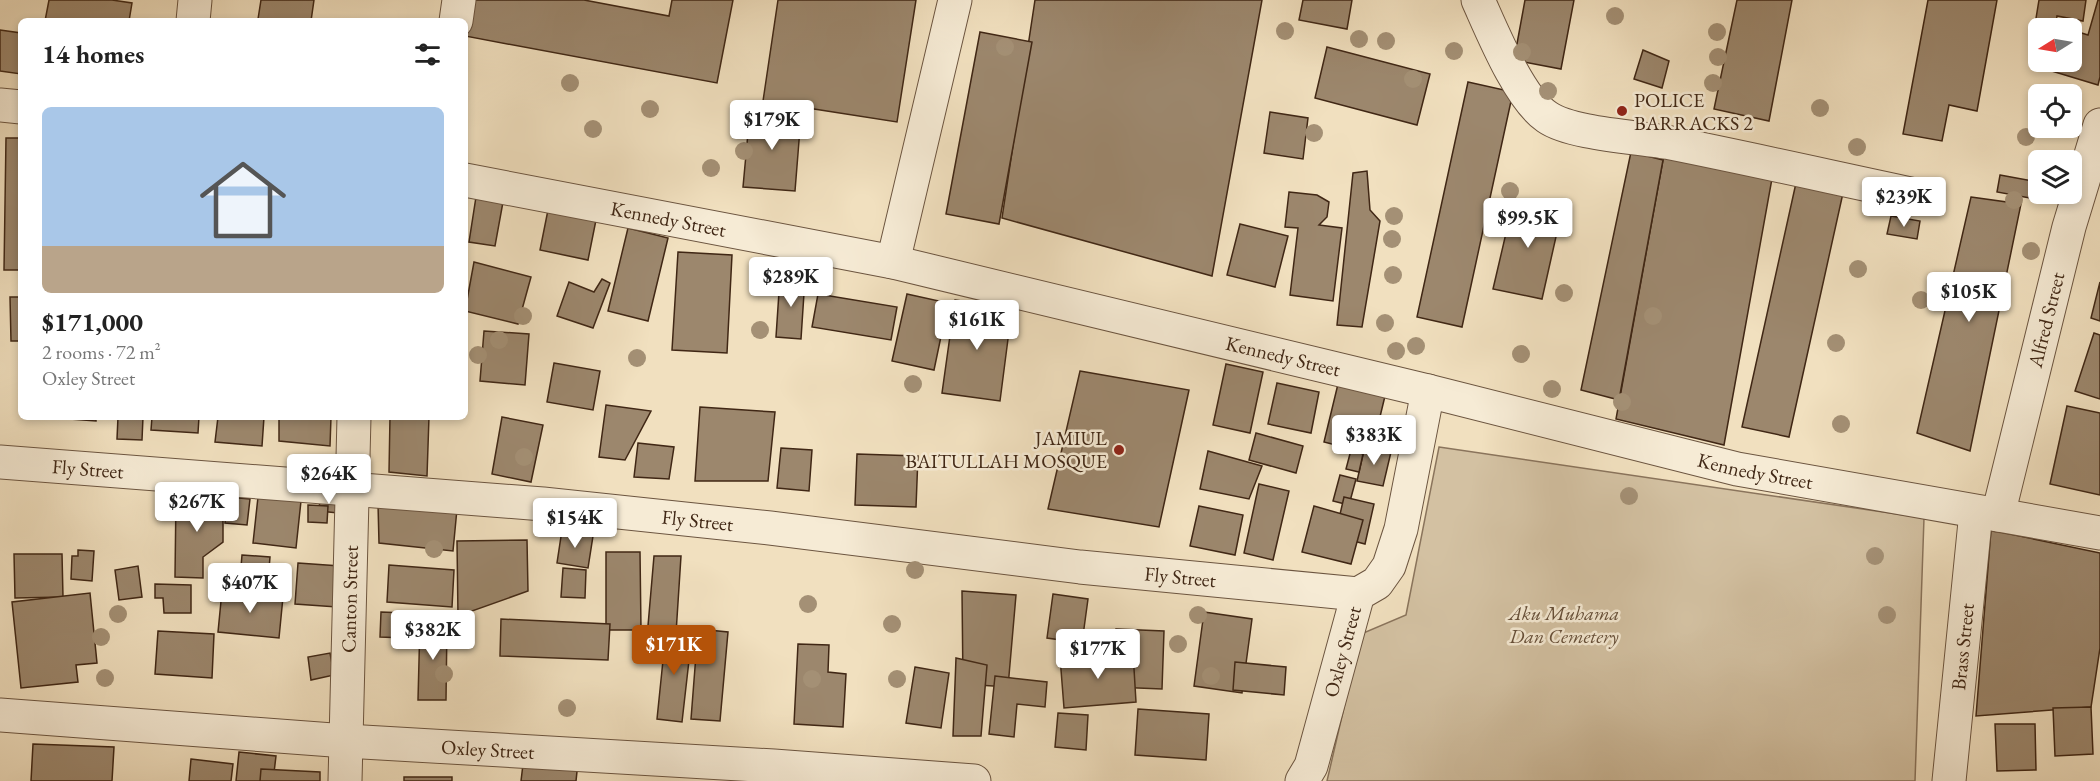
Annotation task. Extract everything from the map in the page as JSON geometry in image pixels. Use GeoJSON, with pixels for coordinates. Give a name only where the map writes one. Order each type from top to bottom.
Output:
{"type":"FeatureCollection","features":[{"type":"Feature","properties":{"kind":"street"},"geometry":{"type":"LineString","coordinates":[[192,18],[195,0]]}},
{"type":"Feature","properties":{"kind":"street"},"geometry":{"type":"LineString","coordinates":[[456,18],[459,0]]}},
{"type":"Feature","properties":{"kind":"street"},"geometry":{"type":"LineString","coordinates":[[893,262],[955,0]]}},
{"type":"Feature","properties":{"kind":"street"},"geometry":{"type":"LineString","coordinates":[[1479,0],[1501,51],[1528,98],[1547,117],[1574,128],[1669,142],[1911,194]]}},
{"type":"Feature","properties":{"kind":"street"},"geometry":{"type":"LineString","coordinates":[[0,105],[18,107]]}},
{"type":"Feature","properties":{"kind":"street","name":"Alfred Street"},"geometry":{"type":"LineString","coordinates":[[1987,514],[2100,125]]}},
{"type":"Feature","properties":{"kind":"street","name":"Kennedy Street"},"geometry":{"type":"LineString","coordinates":[[468,181],[893,262],[1428,391],[1737,469],[2100,533]]}},
{"type":"Feature","properties":{"kind":"street","name":"Oxley Street"},"geometry":{"type":"LineString","coordinates":[[1302,781],[1311,766],[1358,594],[1377,583],[1389,566],[1401,529],[1428,391]]}},
{"type":"Feature","properties":{"kind":"street","name":"Canton Street"},"geometry":{"type":"LineString","coordinates":[[345,781],[354,420]]}},
{"type":"Feature","properties":{"kind":"street","name":"Fly Street"},"geometry":{"type":"LineString","coordinates":[[0,462],[543,504],[770,528],[1080,567],[1358,594]]}},
{"type":"Feature","properties":{"kind":"street","name":"Brass Street"},"geometry":{"type":"LineString","coordinates":[[1949,781],[1987,514]]}},
{"type":"Feature","properties":{"kind":"street","name":"Oxley Street"},"geometry":{"type":"LineString","coordinates":[[0,715],[735,772],[974,781]]}},
{"type":"Feature","properties":{"kind":"green space","name":"Aku Muhama Dan Cemetery"},"geometry":{"type":"Polygon","coordinates":[[[1439,447],[1924,518],[1915,781],[1327,781],[1361,634],[1406,615],[1439,447]]]}},
{"type":"Feature","properties":{"kind":"building"},"geometry":{"type":"Polygon","coordinates":[[[49,0],[112,0],[132,3],[130,18],[46,18],[49,0]]]}},
{"type":"Feature","properties":{"kind":"building"},"geometry":{"type":"Polygon","coordinates":[[[261,0],[314,0],[311,18],[258,18],[261,0]]]}},
{"type":"Feature","properties":{"kind":"building"},"geometry":{"type":"Polygon","coordinates":[[[469,0],[584,0],[669,16],[672,0],[733,0],[717,83],[468,37],[468,18],[466,18],[469,0]]]}},
{"type":"Feature","properties":{"kind":"building"},"geometry":{"type":"Polygon","coordinates":[[[778,0],[916,0],[897,122],[763,101],[778,0]]]}},
{"type":"Feature","properties":{"kind":"building"},"geometry":{"type":"Polygon","coordinates":[[[1035,0],[1262,0],[1212,276],[1002,218],[1035,0]]]}},
{"type":"Feature","properties":{"kind":"building"},"geometry":{"type":"Polygon","coordinates":[[[1303,0],[1352,0],[1347,29],[1299,20],[1303,0]]]}},
{"type":"Feature","properties":{"kind":"building"},"geometry":{"type":"Polygon","coordinates":[[[1525,0],[1574,0],[1561,69],[1514,60],[1525,0]]]}},
{"type":"Feature","properties":{"kind":"building"},"geometry":{"type":"Polygon","coordinates":[[[1737,0],[1792,0],[1769,121],[1714,109],[1737,0]]]}},
{"type":"Feature","properties":{"kind":"building"},"geometry":{"type":"Polygon","coordinates":[[[1928,0],[1997,0],[1977,111],[1949,105],[1942,141],[1903,134],[1928,0]]]}},
{"type":"Feature","properties":{"kind":"building"},"geometry":{"type":"Polygon","coordinates":[[[2039,0],[2086,0],[2083,21],[2082,18],[2057,16],[2057,18],[2036,18],[2039,0]]]}},
{"type":"Feature","properties":{"kind":"building"},"geometry":{"type":"Polygon","coordinates":[[[2098,0],[2100,0],[2100,77],[2098,85],[2055,72],[2082,72],[2082,33],[2088,35],[2098,0]]]}},
{"type":"Feature","properties":{"kind":"building"},"geometry":{"type":"Polygon","coordinates":[[[0,30],[18,33],[18,74],[0,71],[0,30]]]}},
{"type":"Feature","properties":{"kind":"building"},"geometry":{"type":"Polygon","coordinates":[[[980,32],[1032,42],[999,224],[946,214],[980,32]]]}},
{"type":"Feature","properties":{"kind":"building"},"geometry":{"type":"Polygon","coordinates":[[[1327,47],[1430,74],[1417,125],[1315,98],[1327,47]]]}},
{"type":"Feature","properties":{"kind":"building"},"geometry":{"type":"Polygon","coordinates":[[[1643,50],[1669,61],[1662,88],[1634,79],[1643,50]]]}},
{"type":"Feature","properties":{"kind":"building"},"geometry":{"type":"Polygon","coordinates":[[[1468,82],[1513,92],[1462,327],[1417,317],[1468,82]]]}},
{"type":"Feature","properties":{"kind":"building"},"geometry":{"type":"Polygon","coordinates":[[[750,111],[801,116],[795,191],[743,187],[750,111]]]}},
{"type":"Feature","properties":{"kind":"building"},"geometry":{"type":"Polygon","coordinates":[[[1270,112],[1308,118],[1303,159],[1264,153],[1270,112]]]}},
{"type":"Feature","properties":{"kind":"building"},"geometry":{"type":"Polygon","coordinates":[[[6,138],[18,138],[18,270],[4,270],[6,138]]]}},
{"type":"Feature","properties":{"kind":"building"},"geometry":{"type":"Polygon","coordinates":[[[1665,149],[1773,173],[1724,445],[1616,419],[1665,149]]]}},
{"type":"Feature","properties":{"kind":"building"},"geometry":{"type":"Polygon","coordinates":[[[1631,152],[1663,160],[1619,400],[1581,390],[1631,152]]]}},
{"type":"Feature","properties":{"kind":"building"},"geometry":{"type":"Polygon","coordinates":[[[1367,171],[1370,210],[1380,221],[1362,327],[1337,325],[1353,173],[1367,171]]]}},
{"type":"Feature","properties":{"kind":"building"},"geometry":{"type":"Polygon","coordinates":[[[2000,175],[2028,180],[2028,198],[1997,192],[2000,175]]]}},
{"type":"Feature","properties":{"kind":"building"},"geometry":{"type":"Polygon","coordinates":[[[1796,183],[1843,193],[1789,437],[1742,427],[1796,183]]]}},
{"type":"Feature","properties":{"kind":"building"},"geometry":{"type":"Polygon","coordinates":[[[1289,192],[1317,195],[1329,202],[1327,217],[1319,225],[1342,228],[1333,301],[1290,295],[1298,228],[1285,227],[1289,192]]]}},
{"type":"Feature","properties":{"kind":"building"},"geometry":{"type":"Polygon","coordinates":[[[476,197],[503,202],[495,246],[469,242],[476,197]]]}},
{"type":"Feature","properties":{"kind":"building"},"geometry":{"type":"Polygon","coordinates":[[[1971,197],[2021,204],[1970,451],[1917,433],[1971,197]]]}},
{"type":"Feature","properties":{"kind":"building"},"geometry":{"type":"Polygon","coordinates":[[[1514,199],[1562,210],[1542,299],[1493,289],[1514,199]]]}},
{"type":"Feature","properties":{"kind":"building"},"geometry":{"type":"Polygon","coordinates":[[[548,210],[596,220],[588,260],[540,250],[548,210]]]}},
{"type":"Feature","properties":{"kind":"building"},"geometry":{"type":"Polygon","coordinates":[[[1891,216],[1920,221],[1917,239],[1887,234],[1891,216]]]}},
{"type":"Feature","properties":{"kind":"building"},"geometry":{"type":"Polygon","coordinates":[[[1240,224],[1288,236],[1275,287],[1227,275],[1240,224]]]}},
{"type":"Feature","properties":{"kind":"building"},"geometry":{"type":"Polygon","coordinates":[[[628,228],[668,238],[648,321],[608,311],[628,228]]]}},
{"type":"Feature","properties":{"kind":"building"},"geometry":{"type":"Polygon","coordinates":[[[678,252],[732,255],[727,353],[672,350],[678,252]]]}},
{"type":"Feature","properties":{"kind":"building"},"geometry":{"type":"Polygon","coordinates":[[[474,262],[531,277],[518,324],[468,312],[468,295],[474,262]]]}},
{"type":"Feature","properties":{"kind":"building"},"geometry":{"type":"Polygon","coordinates":[[[780,277],[805,278],[801,339],[776,337],[780,277]]]}},
{"type":"Feature","properties":{"kind":"building"},"geometry":{"type":"Polygon","coordinates":[[[602,279],[610,283],[593,328],[557,316],[569,282],[594,292],[602,279]]]}},
{"type":"Feature","properties":{"kind":"building"},"geometry":{"type":"Polygon","coordinates":[[[2100,282],[2100,321],[2091,318],[2100,282]]]}},
{"type":"Feature","properties":{"kind":"building"},"geometry":{"type":"Polygon","coordinates":[[[818,294],[897,307],[891,340],[812,327],[818,294]]]}},
{"type":"Feature","properties":{"kind":"building"},"geometry":{"type":"Polygon","coordinates":[[[907,294],[948,303],[934,370],[892,361],[907,294]]]}},
{"type":"Feature","properties":{"kind":"building"},"geometry":{"type":"Polygon","coordinates":[[[10,297],[18,297],[18,341],[11,341],[10,297]]]}},
{"type":"Feature","properties":{"kind":"building"},"geometry":{"type":"Polygon","coordinates":[[[955,300],[1012,308],[1000,401],[942,393],[955,300]]]}},
{"type":"Feature","properties":{"kind":"building"},"geometry":{"type":"Polygon","coordinates":[[[484,331],[529,334],[525,385],[480,381],[484,331]]]}},
{"type":"Feature","properties":{"kind":"building"},"geometry":{"type":"Polygon","coordinates":[[[2094,333],[2100,335],[2100,399],[2075,391],[2094,333]]]}},
{"type":"Feature","properties":{"kind":"building"},"geometry":{"type":"Polygon","coordinates":[[[554,363],[600,371],[593,410],[547,402],[554,363]]]}},
{"type":"Feature","properties":{"kind":"building"},"geometry":{"type":"Polygon","coordinates":[[[1226,364],[1263,372],[1250,433],[1213,425],[1226,364]]]}},
{"type":"Feature","properties":{"kind":"building","name":"JAMIUL BAITULLAH MOSQUE"},"geometry":{"type":"Polygon","coordinates":[[[1080,371],[1189,390],[1159,527],[1048,509],[1080,371]]]}},
{"type":"Feature","properties":{"kind":"building"},"geometry":{"type":"Polygon","coordinates":[[[1277,383],[1319,392],[1311,433],[1268,424],[1277,383]]]}},
{"type":"Feature","properties":{"kind":"building"},"geometry":{"type":"Polygon","coordinates":[[[1338,384],[1385,396],[1371,454],[1324,442],[1338,384]]]}},
{"type":"Feature","properties":{"kind":"building"},"geometry":{"type":"Polygon","coordinates":[[[606,405],[651,411],[625,460],[599,457],[606,405]]]}},
{"type":"Feature","properties":{"kind":"building"},"geometry":{"type":"Polygon","coordinates":[[[2067,406],[2100,413],[2100,495],[2050,484],[2067,406]]]}},
{"type":"Feature","properties":{"kind":"building"},"geometry":{"type":"Polygon","coordinates":[[[700,407],[775,412],[768,481],[695,481],[700,407]]]}},
{"type":"Feature","properties":{"kind":"building"},"geometry":{"type":"Polygon","coordinates":[[[502,417],[543,425],[531,482],[492,474],[502,417]]]}},
{"type":"Feature","properties":{"kind":"building"},"geometry":{"type":"Polygon","coordinates":[[[118,420],[143,420],[142,440],[117,439],[118,420]]]}},
{"type":"Feature","properties":{"kind":"building"},"geometry":{"type":"Polygon","coordinates":[[[152,420],[199,420],[198,433],[151,430],[152,420]]]}},
{"type":"Feature","properties":{"kind":"building"},"geometry":{"type":"Polygon","coordinates":[[[218,420],[264,420],[262,446],[215,442],[218,420]]]}},
{"type":"Feature","properties":{"kind":"building"},"geometry":{"type":"Polygon","coordinates":[[[279,420],[331,420],[330,446],[279,441],[279,420]]]}},
{"type":"Feature","properties":{"kind":"building"},"geometry":{"type":"Polygon","coordinates":[[[390,420],[429,420],[427,476],[389,472],[390,420]]]}},
{"type":"Feature","properties":{"kind":"building"},"geometry":{"type":"Polygon","coordinates":[[[1256,433],[1303,446],[1296,473],[1249,460],[1256,433]]]}},
{"type":"Feature","properties":{"kind":"building"},"geometry":{"type":"Polygon","coordinates":[[[638,443],[674,447],[669,479],[634,477],[638,443]]]}},
{"type":"Feature","properties":{"kind":"building"},"geometry":{"type":"Polygon","coordinates":[[[1365,446],[1391,452],[1383,486],[1357,481],[1365,446]]]}},
{"type":"Feature","properties":{"kind":"building"},"geometry":{"type":"Polygon","coordinates":[[[781,448],[812,450],[809,491],[777,488],[781,448]]]}},
{"type":"Feature","properties":{"kind":"building"},"geometry":{"type":"Polygon","coordinates":[[[1351,450],[1363,454],[1359,472],[1346,469],[1351,450]]]}},
{"type":"Feature","properties":{"kind":"building"},"geometry":{"type":"Polygon","coordinates":[[[1208,451],[1262,466],[1249,499],[1200,489],[1208,451]]]}},
{"type":"Feature","properties":{"kind":"building"},"geometry":{"type":"Polygon","coordinates":[[[857,454],[918,456],[916,507],[855,505],[857,454]]]}},
{"type":"Feature","properties":{"kind":"building"},"geometry":{"type":"Polygon","coordinates":[[[1340,475],[1356,479],[1349,505],[1333,501],[1340,475]]]}},
{"type":"Feature","properties":{"kind":"building"},"geometry":{"type":"Polygon","coordinates":[[[1259,484],[1289,491],[1273,560],[1244,553],[1259,484]]]}},
{"type":"Feature","properties":{"kind":"building"},"geometry":{"type":"Polygon","coordinates":[[[176,497],[223,498],[223,542],[203,557],[203,578],[175,577],[176,497]]]}},
{"type":"Feature","properties":{"kind":"building"},"geometry":{"type":"Polygon","coordinates":[[[227,497],[250,499],[247,525],[225,523],[227,497]]]}},
{"type":"Feature","properties":{"kind":"building"},"geometry":{"type":"Polygon","coordinates":[[[258,497],[301,501],[296,548],[253,543],[258,497]]]}},
{"type":"Feature","properties":{"kind":"building"},"geometry":{"type":"Polygon","coordinates":[[[1344,497],[1374,504],[1365,544],[1335,536],[1344,497]]]}},
{"type":"Feature","properties":{"kind":"building"},"geometry":{"type":"Polygon","coordinates":[[[320,498],[339,499],[338,513],[319,511],[320,498]]]}},
{"type":"Feature","properties":{"kind":"building"},"geometry":{"type":"Polygon","coordinates":[[[378,504],[457,509],[453,551],[379,543],[378,504]]]}},
{"type":"Feature","properties":{"kind":"building"},"geometry":{"type":"Polygon","coordinates":[[[308,505],[328,506],[327,523],[308,522],[308,505]]]}},
{"type":"Feature","properties":{"kind":"building"},"geometry":{"type":"Polygon","coordinates":[[[1199,506],[1243,515],[1235,555],[1190,546],[1199,506]]]}},
{"type":"Feature","properties":{"kind":"building"},"geometry":{"type":"Polygon","coordinates":[[[1314,506],[1363,520],[1351,564],[1302,552],[1314,506]]]}},
{"type":"Feature","properties":{"kind":"building"},"geometry":{"type":"Polygon","coordinates":[[[562,530],[593,536],[588,568],[557,563],[562,530]]]}},
{"type":"Feature","properties":{"kind":"building"},"geometry":{"type":"Polygon","coordinates":[[[1991,530],[2100,553],[2100,648],[2091,707],[1976,716],[1991,530]]]}},
{"type":"Feature","properties":{"kind":"building"},"geometry":{"type":"Polygon","coordinates":[[[527,540],[528,591],[458,616],[457,541],[527,540]]]}},
{"type":"Feature","properties":{"kind":"building"},"geometry":{"type":"Polygon","coordinates":[[[78,550],[94,551],[92,581],[71,579],[72,556],[78,556],[78,550]]]}},
{"type":"Feature","properties":{"kind":"building"},"geometry":{"type":"Polygon","coordinates":[[[606,552],[640,552],[641,630],[606,630],[606,552]]]}},
{"type":"Feature","properties":{"kind":"building"},"geometry":{"type":"Polygon","coordinates":[[[14,554],[62,554],[63,597],[15,598],[14,554]]]}},
{"type":"Feature","properties":{"kind":"building"},"geometry":{"type":"Polygon","coordinates":[[[242,555],[270,557],[268,581],[240,579],[242,555]]]}},
{"type":"Feature","properties":{"kind":"building"},"geometry":{"type":"Polygon","coordinates":[[[654,556],[681,556],[675,649],[646,649],[654,556]]]}},
{"type":"Feature","properties":{"kind":"building"},"geometry":{"type":"Polygon","coordinates":[[[298,563],[340,566],[337,607],[295,604],[298,563]]]}},
{"type":"Feature","properties":{"kind":"building"},"geometry":{"type":"Polygon","coordinates":[[[389,565],[454,570],[452,607],[387,602],[389,565]]]}},
{"type":"Feature","properties":{"kind":"building"},"geometry":{"type":"Polygon","coordinates":[[[138,566],[142,597],[119,600],[115,570],[138,566]]]}},
{"type":"Feature","properties":{"kind":"building"},"geometry":{"type":"Polygon","coordinates":[[[563,568],[586,570],[585,598],[561,597],[563,568]]]}},
{"type":"Feature","properties":{"kind":"building"},"geometry":{"type":"Polygon","coordinates":[[[155,584],[191,585],[191,613],[164,613],[163,598],[155,598],[155,584]]]}},
{"type":"Feature","properties":{"kind":"building"},"geometry":{"type":"Polygon","coordinates":[[[222,591],[283,597],[279,638],[218,632],[222,591]]]}},
{"type":"Feature","properties":{"kind":"building"},"geometry":{"type":"Polygon","coordinates":[[[962,591],[1016,595],[1008,687],[963,684],[962,591]]]}},
{"type":"Feature","properties":{"kind":"building"},"geometry":{"type":"Polygon","coordinates":[[[90,593],[97,663],[76,665],[78,682],[21,688],[12,602],[90,593]]]}},
{"type":"Feature","properties":{"kind":"building"},"geometry":{"type":"Polygon","coordinates":[[[1053,594],[1088,599],[1082,643],[1047,638],[1053,594]]]}},
{"type":"Feature","properties":{"kind":"building"},"geometry":{"type":"Polygon","coordinates":[[[381,612],[405,613],[405,638],[380,637],[381,612]]]}},
{"type":"Feature","properties":{"kind":"building"},"geometry":{"type":"Polygon","coordinates":[[[1204,612],[1252,619],[1242,693],[1194,686],[1204,612]]]}},
{"type":"Feature","properties":{"kind":"building"},"geometry":{"type":"Polygon","coordinates":[[[501,619],[610,624],[608,660],[500,656],[501,619]]]}},
{"type":"Feature","properties":{"kind":"building"},"geometry":{"type":"Polygon","coordinates":[[[420,622],[447,623],[446,700],[418,700],[420,622]]]}},
{"type":"Feature","properties":{"kind":"building"},"geometry":{"type":"Polygon","coordinates":[[[698,629],[728,632],[720,721],[691,719],[698,629]]]}},
{"type":"Feature","properties":{"kind":"building"},"geometry":{"type":"Polygon","coordinates":[[[1116,629],[1164,631],[1162,689],[1114,687],[1116,629]]]}},
{"type":"Feature","properties":{"kind":"building"},"geometry":{"type":"Polygon","coordinates":[[[158,631],[214,634],[212,678],[155,674],[158,631]]]}},
{"type":"Feature","properties":{"kind":"building"},"geometry":{"type":"Polygon","coordinates":[[[666,631],[692,634],[682,722],[657,719],[666,631]]]}},
{"type":"Feature","properties":{"kind":"building"},"geometry":{"type":"Polygon","coordinates":[[[798,644],[829,645],[828,672],[846,674],[843,727],[794,724],[798,644]]]}},
{"type":"Feature","properties":{"kind":"building"},"geometry":{"type":"Polygon","coordinates":[[[1133,652],[1136,702],[1064,708],[1060,657],[1133,652]]]}},
{"type":"Feature","properties":{"kind":"building"},"geometry":{"type":"Polygon","coordinates":[[[330,653],[334,675],[311,680],[308,657],[330,653]]]}},
{"type":"Feature","properties":{"kind":"building"},"geometry":{"type":"Polygon","coordinates":[[[956,658],[987,665],[981,736],[953,736],[956,658]]]}},
{"type":"Feature","properties":{"kind":"building"},"geometry":{"type":"Polygon","coordinates":[[[1235,662],[1286,667],[1284,695],[1233,690],[1235,662]]]}},
{"type":"Feature","properties":{"kind":"building"},"geometry":{"type":"Polygon","coordinates":[[[915,667],[949,673],[941,728],[906,723],[915,667]]]}},
{"type":"Feature","properties":{"kind":"building"},"geometry":{"type":"Polygon","coordinates":[[[995,676],[1047,682],[1045,707],[1017,704],[1014,737],[989,734],[995,676]]]}},
{"type":"Feature","properties":{"kind":"building"},"geometry":{"type":"Polygon","coordinates":[[[2091,707],[2093,754],[2055,756],[2053,708],[2091,707]]]}},
{"type":"Feature","properties":{"kind":"building"},"geometry":{"type":"Polygon","coordinates":[[[1138,709],[1209,714],[1206,760],[1135,755],[1138,709]]]}},
{"type":"Feature","properties":{"kind":"building"},"geometry":{"type":"Polygon","coordinates":[[[1058,713],[1088,715],[1086,750],[1055,747],[1058,713]]]}},
{"type":"Feature","properties":{"kind":"building"},"geometry":{"type":"Polygon","coordinates":[[[1995,724],[2035,724],[2036,770],[1997,771],[1995,724]]]}},
{"type":"Feature","properties":{"kind":"building"},"geometry":{"type":"Polygon","coordinates":[[[33,744],[114,747],[112,781],[31,781],[33,744]]]}},
{"type":"Feature","properties":{"kind":"building"},"geometry":{"type":"Polygon","coordinates":[[[239,752],[276,756],[273,781],[236,781],[239,752]]]}},
{"type":"Feature","properties":{"kind":"building"},"geometry":{"type":"Polygon","coordinates":[[[524,756],[578,762],[576,781],[521,781],[524,756]]]}},
{"type":"Feature","properties":{"kind":"building"},"geometry":{"type":"Polygon","coordinates":[[[191,759],[233,764],[231,781],[189,781],[191,759]]]}},
{"type":"Feature","properties":{"kind":"building"},"geometry":{"type":"Polygon","coordinates":[[[261,769],[320,772],[320,781],[260,781],[261,769]]]}},
{"type":"Feature","properties":{"kind":"building"},"geometry":{"type":"Polygon","coordinates":[[[404,777],[452,777],[452,781],[404,781],[404,777]]]}},
{"type":"Feature","properties":{"kind":"place","name":"POLICE BARRACKS 2"},"geometry":{"type":"Point","coordinates":[1622,111]}},
{"type":"Feature","properties":{"kind":"place","name":"JAMIUL BAITULLAH MOSQUE"},"geometry":{"type":"Point","coordinates":[1119,450]}}]}
